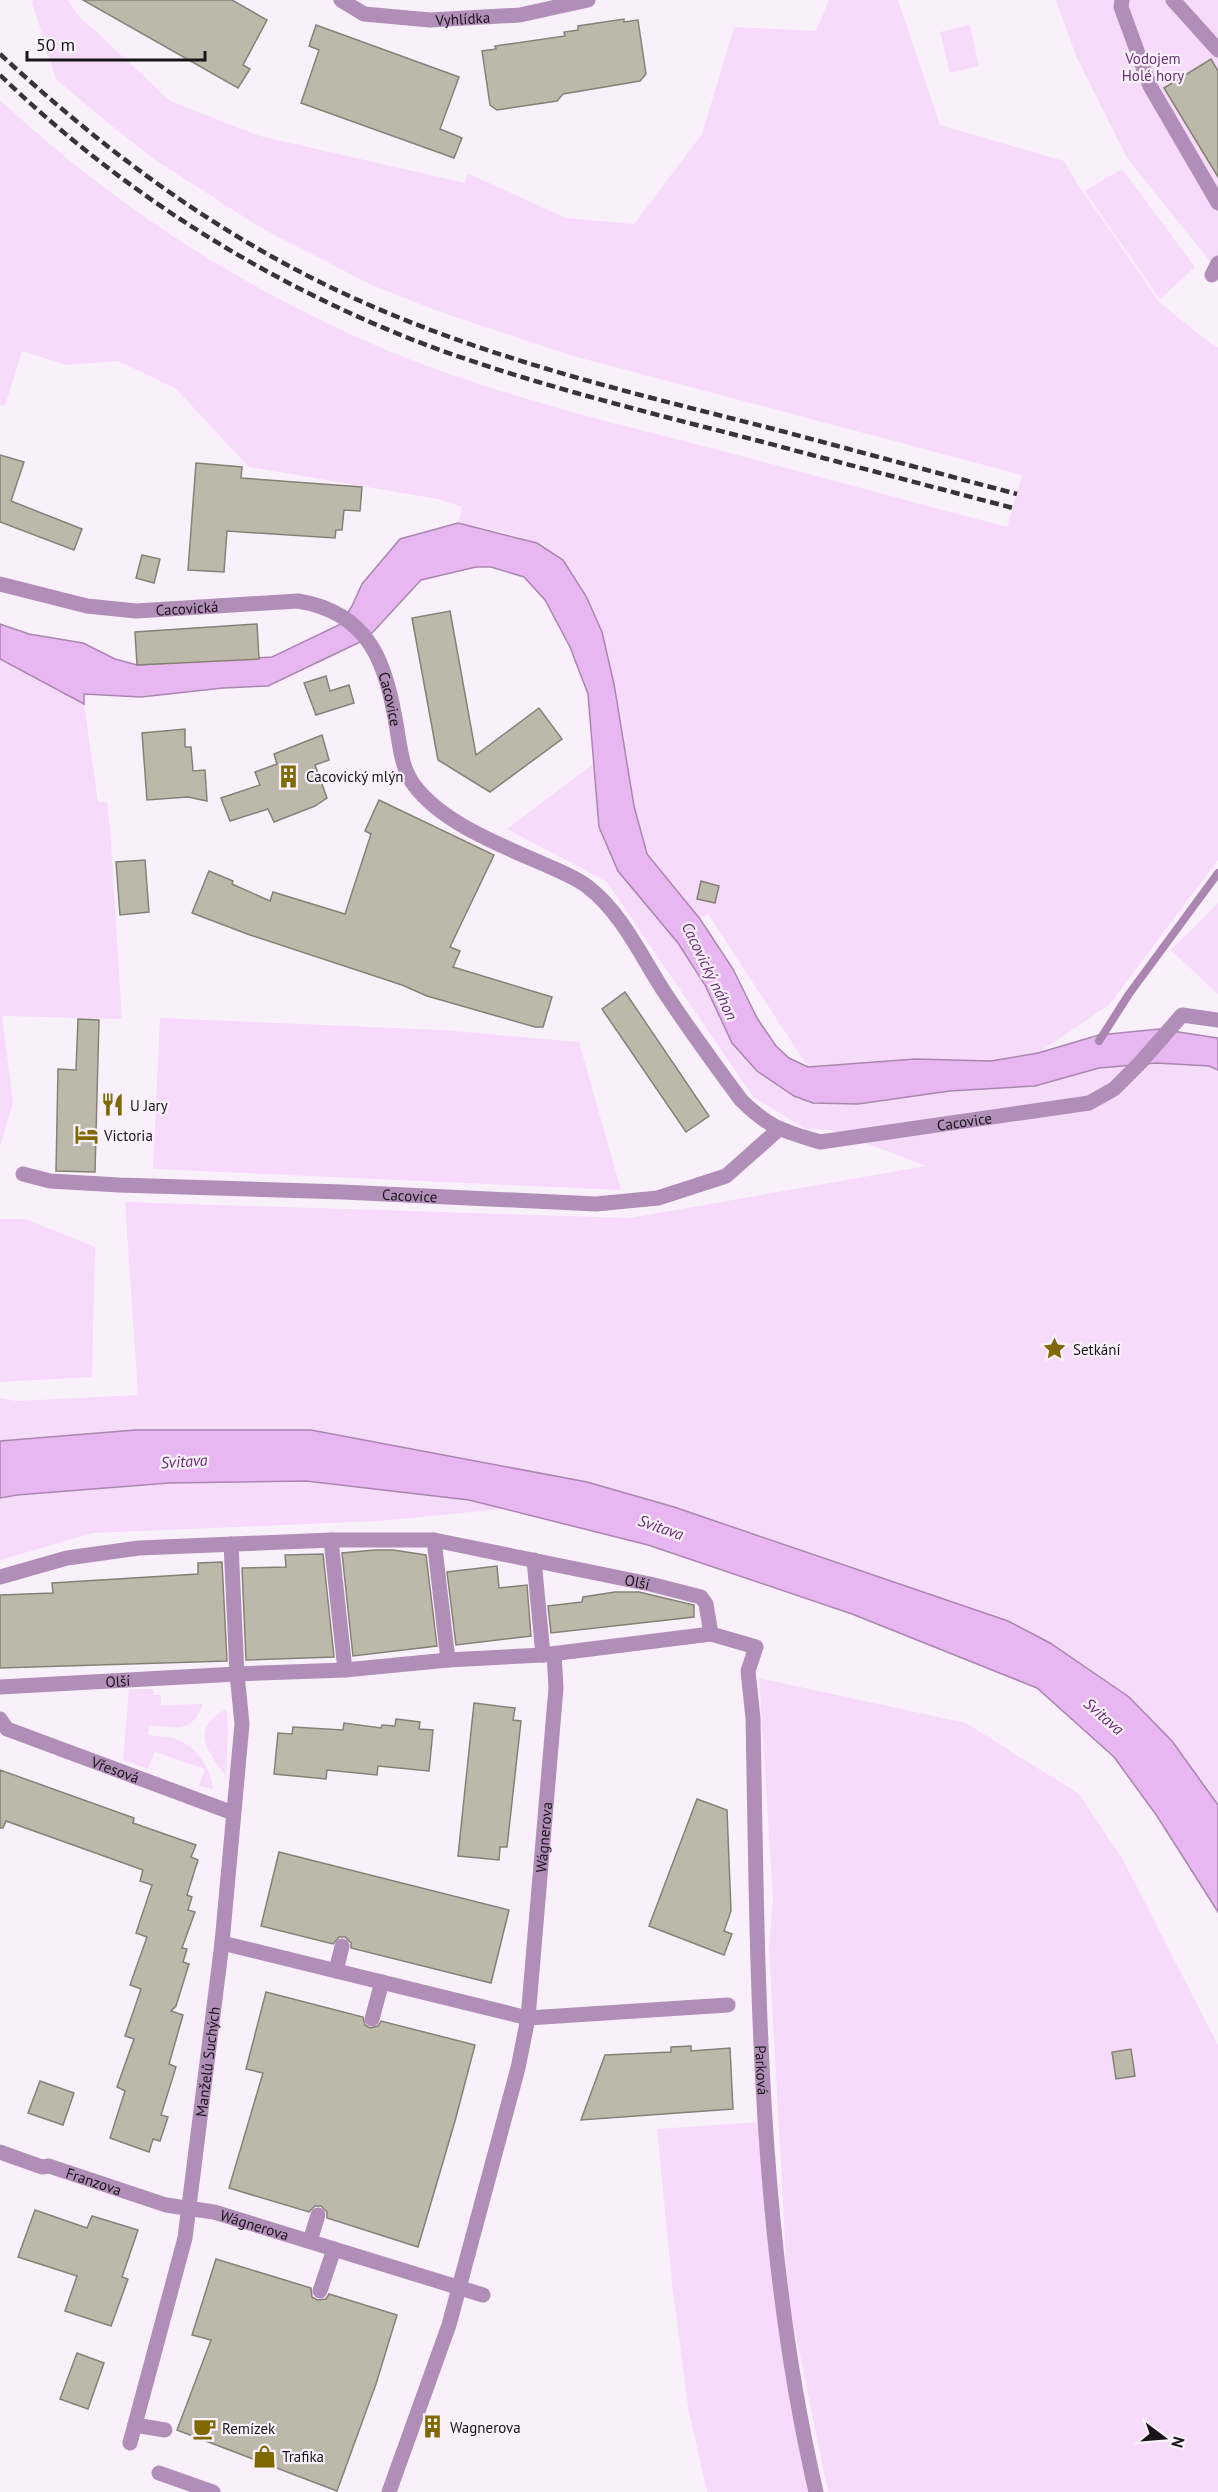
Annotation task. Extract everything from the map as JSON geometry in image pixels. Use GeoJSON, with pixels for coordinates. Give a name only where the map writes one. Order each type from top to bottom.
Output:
{"type":"FeatureCollection","features":[{"type":"Feature","properties":{"kind":"street","name":"Vyhlídka"},"geometry":{"type":"LineString","coordinates":[[341,0],[364,14],[430,20],[520,15],[588,0]]}},
{"type":"Feature","properties":{"kind":"street"},"geometry":{"type":"LineString","coordinates":[[1122,0],[1120,7],[1150,86],[1218,203]]}},
{"type":"Feature","properties":{"kind":"street"},"geometry":{"type":"LineString","coordinates":[[1173,0],[1218,50]]}},
{"type":"Feature","properties":{"kind":"street","name":"Cacovická"},"geometry":{"type":"LineString","coordinates":[[0,584],[87,606],[126,610],[298,602],[322,605],[345,617],[368,638]]}},
{"type":"Feature","properties":{"kind":"street","name":"Cacovice"},"geometry":{"type":"LineString","coordinates":[[368,638],[390,690],[402,759],[409,778],[426,801],[457,822],[588,886],[619,921],[672,1004],[741,1100],[756,1115],[778,1130],[820,1142],[1089,1103],[1114,1089],[1182,1015],[1218,1020]]}},
{"type":"Feature","properties":{"kind":"street","name":"Cacovice"},"geometry":{"type":"LineString","coordinates":[[23,1173],[50,1181],[96,1184],[343,1192],[596,1204],[658,1198],[726,1176],[778,1130]]}},
{"type":"Feature","properties":{"kind":"street"},"geometry":{"type":"LineString","coordinates":[[331,1540],[345,1670]]}},
{"type":"Feature","properties":{"kind":"street","name":"Olší"},"geometry":{"type":"LineString","coordinates":[[0,1576],[77,1556],[139,1548],[331,1540],[434,1540],[650,1584],[700,1597],[708,1614],[711,1634]]}},
{"type":"Feature","properties":{"kind":"street"},"geometry":{"type":"LineString","coordinates":[[434,1540],[448,1660]]}},
{"type":"Feature","properties":{"kind":"street"},"geometry":{"type":"LineString","coordinates":[[231,1544],[237,1674]]}},
{"type":"Feature","properties":{"kind":"street"},"geometry":{"type":"LineString","coordinates":[[534,1560],[549,1655]]}},
{"type":"Feature","properties":{"kind":"street","name":"Olší"},"geometry":{"type":"LineString","coordinates":[[0,1687],[345,1670],[448,1660],[549,1655],[711,1634],[756,1647]]}},
{"type":"Feature","properties":{"kind":"street","name":"Parková"},"geometry":{"type":"LineString","coordinates":[[756,1647],[748,1671],[753,1718],[758,2019],[766,2140],[794,2393],[816,2492]]}},
{"type":"Feature","properties":{"kind":"street","name":"Wágnerova"},"geometry":{"type":"LineString","coordinates":[[389,2492],[449,2325],[518,2068],[528,2018],[556,1688],[549,1655]]}},
{"type":"Feature","properties":{"kind":"street","name":"Manželů Suchých"},"geometry":{"type":"LineString","coordinates":[[130,2444],[185,2238],[222,1943],[242,1724],[237,1674]]}},
{"type":"Feature","properties":{"kind":"street","name":"Vřesová"},"geometry":{"type":"LineString","coordinates":[[0,1719],[7,1729],[233,1813]]}},
{"type":"Feature","properties":{"kind":"street"},"geometry":{"type":"LineString","coordinates":[[222,1943],[528,2018],[728,2005]]}},
{"type":"Feature","properties":{"kind":"street"},"geometry":{"type":"LineString","coordinates":[[336,1971],[342,1946]]}},
{"type":"Feature","properties":{"kind":"street"},"geometry":{"type":"LineString","coordinates":[[372,2019],[382,1982]]}},
{"type":"Feature","properties":{"kind":"street","name":"Franzova"},"geometry":{"type":"LineString","coordinates":[[0,2152],[166,2205],[188,2207]]}},
{"type":"Feature","properties":{"kind":"street","name":"Wágnerova"},"geometry":{"type":"LineString","coordinates":[[188,2207],[214,2212],[458,2288]]}},
{"type":"Feature","properties":{"kind":"street"},"geometry":{"type":"LineString","coordinates":[[310,2241],[318,2215]]}},
{"type":"Feature","properties":{"kind":"street"},"geometry":{"type":"LineString","coordinates":[[320,2291],[334,2249]]}},
{"type":"Feature","properties":{"kind":"street"},"geometry":{"type":"LineString","coordinates":[[458,2288],[483,2295]]}},
{"type":"Feature","properties":{"kind":"street"},"geometry":{"type":"LineString","coordinates":[[135,2425],[165,2430]]}},
{"type":"Feature","properties":{"kind":"street"},"geometry":{"type":"LineString","coordinates":[[159,2473],[213,2492]]}},
{"type":"Feature","properties":{"kind":"green space"},"geometry":{"type":"Polygon","coordinates":[[[34,0],[68,0],[76,13],[170,101],[260,136],[465,183],[467,173],[566,218],[634,224],[702,134],[734,27],[816,31],[829,0],[898,0],[940,125],[1064,161],[1080,188],[1160,303],[1215,347],[1218,347],[1218,860],[1109,1005],[1038,1053],[991,1061],[915,1059],[808,1067],[708,914],[700,919],[666,881],[648,856],[635,815],[619,712],[605,645],[594,613],[579,584],[561,561],[528,540],[458,523],[462,507],[438,499],[249,467],[175,388],[118,361],[66,365],[22,351],[5,406],[0,405],[0,100],[80,169],[122,201],[210,260],[302,311],[350,334],[438,370],[573,412],[1007,527],[1022,475],[573,356],[443,313],[374,286],[261,228],[154,159],[108,123],[56,79],[32,2],[34,0]]]}},
{"type":"Feature","properties":{"kind":"green space","name":"Vodojem Holé hory"},"geometry":{"type":"Polygon","coordinates":[[[1056,0],[1218,0],[1218,271],[1127,158],[1076,56],[1056,0]]]}},
{"type":"Feature","properties":{"kind":"green space"},"geometry":{"type":"Polygon","coordinates":[[[970,25],[979,66],[950,73],[940,32],[970,25]]]}},
{"type":"Feature","properties":{"kind":"green space"},"geometry":{"type":"Polygon","coordinates":[[[1122,169],[1195,267],[1160,299],[1085,191],[1122,169]]]}},
{"type":"Feature","properties":{"kind":"green space"},"geometry":{"type":"Polygon","coordinates":[[[0,659],[84,704],[98,802],[107,802],[122,1019],[2,1016],[13,1102],[0,1147],[0,659]]]}},
{"type":"Feature","properties":{"kind":"green space"},"geometry":{"type":"Polygon","coordinates":[[[593,764],[599,827],[618,871],[678,943],[757,1071],[950,1091],[1035,1086],[1099,1068],[1157,1063],[1210,1066],[1218,1070],[1218,1805],[1172,1741],[1049,1643],[1008,1621],[674,1507],[587,1482],[257,1432],[202,1430],[0,1441],[0,1398],[17,1401],[138,1395],[125,1202],[630,1218],[926,1166],[831,1130],[806,1129],[753,1097],[607,882],[507,829],[593,764]]]}},
{"type":"Feature","properties":{"kind":"green space"},"geometry":{"type":"Polygon","coordinates":[[[1218,903],[1218,994],[1171,950],[1218,903]]]}},
{"type":"Feature","properties":{"kind":"green space"},"geometry":{"type":"Polygon","coordinates":[[[160,1018],[442,1030],[579,1042],[621,1190],[153,1169],[160,1018]]]}},
{"type":"Feature","properties":{"kind":"green space"},"geometry":{"type":"Polygon","coordinates":[[[0,1219],[25,1219],[95,1247],[92,1377],[0,1382],[0,1219]]]}},
{"type":"Feature","properties":{"kind":"green space"},"geometry":{"type":"Polygon","coordinates":[[[306,1481],[469,1500],[502,1509],[380,1521],[93,1533],[0,1560],[0,1498],[169,1483],[306,1481]]]}},
{"type":"Feature","properties":{"kind":"green space"},"geometry":{"type":"Polygon","coordinates":[[[759,1678],[966,1723],[1079,1794],[1122,1858],[1218,2045],[1218,2492],[828,2492],[788,2297],[769,1948],[773,1898],[759,1678]]]}},
{"type":"Feature","properties":{"kind":"green space"},"geometry":{"type":"Polygon","coordinates":[[[129,1689],[154,1689],[153,1695],[161,1695],[161,1705],[203,1704],[188,1725],[175,1728],[149,1725],[148,1735],[177,1739],[193,1749],[209,1772],[213,1789],[199,1786],[205,1769],[155,1752],[148,1769],[123,1760],[129,1689]]]}},
{"type":"Feature","properties":{"kind":"green space"},"geometry":{"type":"Polygon","coordinates":[[[226,1709],[228,1729],[226,1776],[208,1749],[205,1733],[215,1717],[226,1709]]]}},
{"type":"Feature","properties":{"kind":"green space"},"geometry":{"type":"Polygon","coordinates":[[[759,2122],[812,2492],[707,2492],[688,2407],[672,2283],[657,2129],[759,2122]]]}},
{"type":"Feature","properties":{"kind":"water","name":"Cacovický náhon"},"geometry":{"type":"Polygon","coordinates":[[[458,523],[537,543],[563,560],[586,596],[602,632],[614,684],[634,806],[647,854],[700,919],[733,969],[757,1018],[776,1046],[789,1058],[808,1067],[915,1059],[991,1061],[1038,1053],[1099,1035],[1159,1029],[1218,1038],[1218,1070],[1209,1066],[1157,1063],[1099,1068],[1035,1086],[950,1091],[858,1104],[813,1103],[794,1096],[757,1071],[732,1043],[705,985],[678,943],[618,871],[599,827],[588,694],[570,647],[545,600],[524,577],[491,567],[476,567],[421,580],[373,632],[360,642],[268,686],[223,688],[141,697],[84,694],[84,704],[0,659],[0,624],[29,634],[83,643],[115,659],[137,665],[272,657],[341,624],[362,584],[400,539],[458,523]]]}},
{"type":"Feature","properties":{"kind":"water","name":"Svitava"},"geometry":{"type":"Polygon","coordinates":[[[135,1430],[311,1430],[587,1482],[674,1507],[1008,1621],[1050,1643],[1129,1697],[1172,1741],[1218,1805],[1218,1912],[1157,1816],[1114,1757],[1037,1688],[852,1614],[648,1545],[469,1500],[306,1481],[169,1483],[0,1498],[0,1441],[135,1430]]]}},
{"type":"Feature","properties":{"kind":"building"},"geometry":{"type":"Polygon","coordinates":[[[83,0],[232,0],[267,20],[243,65],[250,69],[238,88],[83,0]]]}},
{"type":"Feature","properties":{"kind":"building"},"geometry":{"type":"Polygon","coordinates":[[[624,19],[624,22],[638,20],[646,74],[640,81],[563,94],[557,101],[497,110],[490,105],[482,51],[496,49],[495,46],[565,36],[564,32],[578,30],[578,26],[624,19]]]}},
{"type":"Feature","properties":{"kind":"building"},"geometry":{"type":"Polygon","coordinates":[[[316,25],[459,77],[440,129],[462,138],[454,158],[301,103],[319,50],[309,46],[316,25]]]}},
{"type":"Feature","properties":{"kind":"building"},"geometry":{"type":"Polygon","coordinates":[[[1211,59],[1218,71],[1218,177],[1164,88],[1211,59]]]}},
{"type":"Feature","properties":{"kind":"building"},"geometry":{"type":"Polygon","coordinates":[[[0,455],[24,462],[11,501],[82,529],[74,550],[0,522],[0,455]]]}},
{"type":"Feature","properties":{"kind":"building"},"geometry":{"type":"Polygon","coordinates":[[[196,463],[242,467],[241,478],[362,487],[360,511],[344,510],[342,530],[336,530],[335,538],[227,531],[224,572],[188,570],[196,463]]]}},
{"type":"Feature","properties":{"kind":"building"},"geometry":{"type":"Polygon","coordinates":[[[142,555],[160,559],[154,583],[136,578],[142,555]]]}},
{"type":"Feature","properties":{"kind":"building"},"geometry":{"type":"Polygon","coordinates":[[[450,611],[476,755],[539,708],[562,739],[490,792],[438,760],[412,618],[450,611]]]}},
{"type":"Feature","properties":{"kind":"building"},"geometry":{"type":"Polygon","coordinates":[[[257,624],[259,659],[137,665],[135,632],[257,624]]]}},
{"type":"Feature","properties":{"kind":"building"},"geometry":{"type":"Polygon","coordinates":[[[326,676],[330,691],[349,685],[354,703],[316,715],[304,683],[326,676]]]}},
{"type":"Feature","properties":{"kind":"building"},"geometry":{"type":"Polygon","coordinates":[[[185,729],[185,747],[191,747],[193,771],[205,770],[207,801],[188,797],[147,800],[142,733],[185,729]]]}},
{"type":"Feature","properties":{"kind":"building","name":"Cacovický mlýn"},"geometry":{"type":"Polygon","coordinates":[[[322,735],[329,760],[315,765],[327,798],[315,806],[274,822],[268,809],[230,821],[221,798],[260,785],[255,772],[277,764],[274,754],[322,735]]]}},
{"type":"Feature","properties":{"kind":"building"},"geometry":{"type":"Polygon","coordinates":[[[379,800],[494,855],[450,947],[460,951],[453,967],[552,997],[543,1027],[535,1027],[427,996],[402,985],[250,935],[192,913],[209,871],[270,901],[273,892],[345,914],[371,834],[365,831],[379,800]]]}},
{"type":"Feature","properties":{"kind":"building"},"geometry":{"type":"Polygon","coordinates":[[[145,860],[149,912],[120,915],[116,862],[145,860]]]}},
{"type":"Feature","properties":{"kind":"building"},"geometry":{"type":"Polygon","coordinates":[[[701,881],[719,886],[715,903],[697,899],[701,881]]]}},
{"type":"Feature","properties":{"kind":"building"},"geometry":{"type":"Polygon","coordinates":[[[625,992],[709,1116],[686,1132],[602,1009],[625,992]]]}},
{"type":"Feature","properties":{"kind":"building"},"geometry":{"type":"Polygon","coordinates":[[[78,1019],[99,1020],[95,1172],[56,1171],[58,1069],[76,1070],[78,1019]]]}},
{"type":"Feature","properties":{"kind":"building"},"geometry":{"type":"Polygon","coordinates":[[[375,1550],[426,1555],[437,1646],[353,1656],[342,1553],[375,1550]]]}},
{"type":"Feature","properties":{"kind":"building"},"geometry":{"type":"Polygon","coordinates":[[[323,1554],[334,1657],[246,1660],[242,1568],[286,1567],[285,1555],[323,1554]]]}},
{"type":"Feature","properties":{"kind":"building"},"geometry":{"type":"Polygon","coordinates":[[[222,1562],[227,1661],[0,1668],[0,1595],[53,1593],[52,1583],[198,1574],[198,1563],[222,1562]]]}},
{"type":"Feature","properties":{"kind":"building"},"geometry":{"type":"Polygon","coordinates":[[[497,1566],[499,1588],[527,1585],[531,1636],[456,1645],[447,1572],[497,1566]]]}},
{"type":"Feature","properties":{"kind":"building"},"geometry":{"type":"Polygon","coordinates":[[[615,1592],[639,1592],[694,1605],[694,1617],[551,1633],[548,1606],[582,1602],[583,1597],[615,1592]]]}},
{"type":"Feature","properties":{"kind":"building"},"geometry":{"type":"Polygon","coordinates":[[[474,1703],[515,1708],[513,1720],[521,1721],[507,1847],[500,1847],[499,1860],[458,1856],[474,1703]]]}},
{"type":"Feature","properties":{"kind":"building"},"geometry":{"type":"Polygon","coordinates":[[[396,1719],[420,1722],[419,1729],[433,1730],[429,1771],[378,1766],[377,1775],[327,1770],[326,1779],[274,1774],[278,1733],[292,1734],[293,1727],[343,1730],[344,1723],[381,1728],[382,1725],[395,1726],[396,1719]]]}},
{"type":"Feature","properties":{"kind":"building"},"geometry":{"type":"Polygon","coordinates":[[[0,1770],[134,1818],[133,1823],[196,1845],[191,1857],[198,1860],[187,1895],[192,1897],[188,1910],[195,1912],[182,1948],[187,1949],[183,1962],[189,1964],[176,2006],[171,2011],[183,2015],[169,2064],[176,2067],[161,2115],[168,2117],[160,2141],[153,2139],[149,2152],[110,2138],[125,2091],[117,2087],[134,2039],[125,2036],[141,1989],[130,1985],[147,1937],[136,1933],[152,1885],[140,1881],[143,1870],[6,1821],[3,1828],[0,1828],[0,1770]]]}},
{"type":"Feature","properties":{"kind":"building"},"geometry":{"type":"Polygon","coordinates":[[[697,1799],[727,1810],[731,1911],[724,1931],[732,1934],[724,1955],[649,1926],[697,1799]]]}},
{"type":"Feature","properties":{"kind":"building"},"geometry":{"type":"Polygon","coordinates":[[[279,1852],[509,1910],[491,1983],[351,1948],[351,1943],[345,1937],[339,1937],[333,1944],[261,1926],[279,1852]]]}},
{"type":"Feature","properties":{"kind":"building"},"geometry":{"type":"Polygon","coordinates":[[[266,1992],[363,2017],[365,2025],[370,2028],[378,2026],[381,2021],[475,2045],[418,2247],[327,2218],[327,2212],[321,2206],[315,2206],[309,2212],[229,2188],[263,2073],[246,2069],[266,1992]]]}},
{"type":"Feature","properties":{"kind":"building"},"geometry":{"type":"Polygon","coordinates":[[[691,2046],[691,2051],[730,2048],[733,2109],[581,2120],[605,2055],[671,2052],[671,2047],[691,2046]]]}},
{"type":"Feature","properties":{"kind":"building"},"geometry":{"type":"Polygon","coordinates":[[[1131,2049],[1135,2076],[1116,2079],[1112,2052],[1131,2049]]]}},
{"type":"Feature","properties":{"kind":"building"},"geometry":{"type":"Polygon","coordinates":[[[40,2081],[74,2093],[63,2125],[28,2113],[40,2081]]]}},
{"type":"Feature","properties":{"kind":"building"},"geometry":{"type":"Polygon","coordinates":[[[35,2210],[87,2228],[92,2216],[138,2230],[122,2277],[128,2279],[111,2326],[65,2311],[77,2276],[18,2257],[35,2210]]]}},
{"type":"Feature","properties":{"kind":"building"},"geometry":{"type":"Polygon","coordinates":[[[216,2259],[311,2288],[312,2297],[317,2300],[326,2299],[329,2294],[397,2315],[376,2384],[337,2491],[177,2430],[211,2340],[192,2335],[216,2259]]]}},
{"type":"Feature","properties":{"kind":"building"},"geometry":{"type":"Polygon","coordinates":[[[77,2353],[104,2363],[88,2409],[60,2399],[77,2353]]]}},
{"type":"Feature","properties":{"kind":"waterway"},"geometry":{"type":"LineString","coordinates":[[1099,1041],[1129,994],[1218,873]]}},
{"type":"Feature","properties":{"kind":"railway"},"geometry":{"type":"LineString","coordinates":[[0,54],[84,128],[173,194],[266,254],[367,304],[464,342],[564,374],[1017,494]]}},
{"type":"Feature","properties":{"kind":"railway"},"geometry":{"type":"LineString","coordinates":[[0,75],[96,159],[147,197],[256,265],[370,322],[429,346],[511,374],[1013,508]]}},
{"type":"Feature","properties":{"kind":"place","name":"Cacovický mlýn"},"geometry":{"type":"Point","coordinates":[288,776]}},
{"type":"Feature","properties":{"kind":"place","name":"U Jary"},"geometry":{"type":"Point","coordinates":[112,1105]}},
{"type":"Feature","properties":{"kind":"place","name":"Victoria"},"geometry":{"type":"Point","coordinates":[86,1135]}},
{"type":"Feature","properties":{"kind":"place","name":"Setkání"},"geometry":{"type":"Point","coordinates":[1055,1349]}},
{"type":"Feature","properties":{"kind":"place","name":"Wagnerova"},"geometry":{"type":"Point","coordinates":[432,2427]}},
{"type":"Feature","properties":{"kind":"place","name":"Remízek"},"geometry":{"type":"Point","coordinates":[204,2428]}},
{"type":"Feature","properties":{"kind":"place","name":"Trafika"},"geometry":{"type":"Point","coordinates":[264,2456]}}]}
